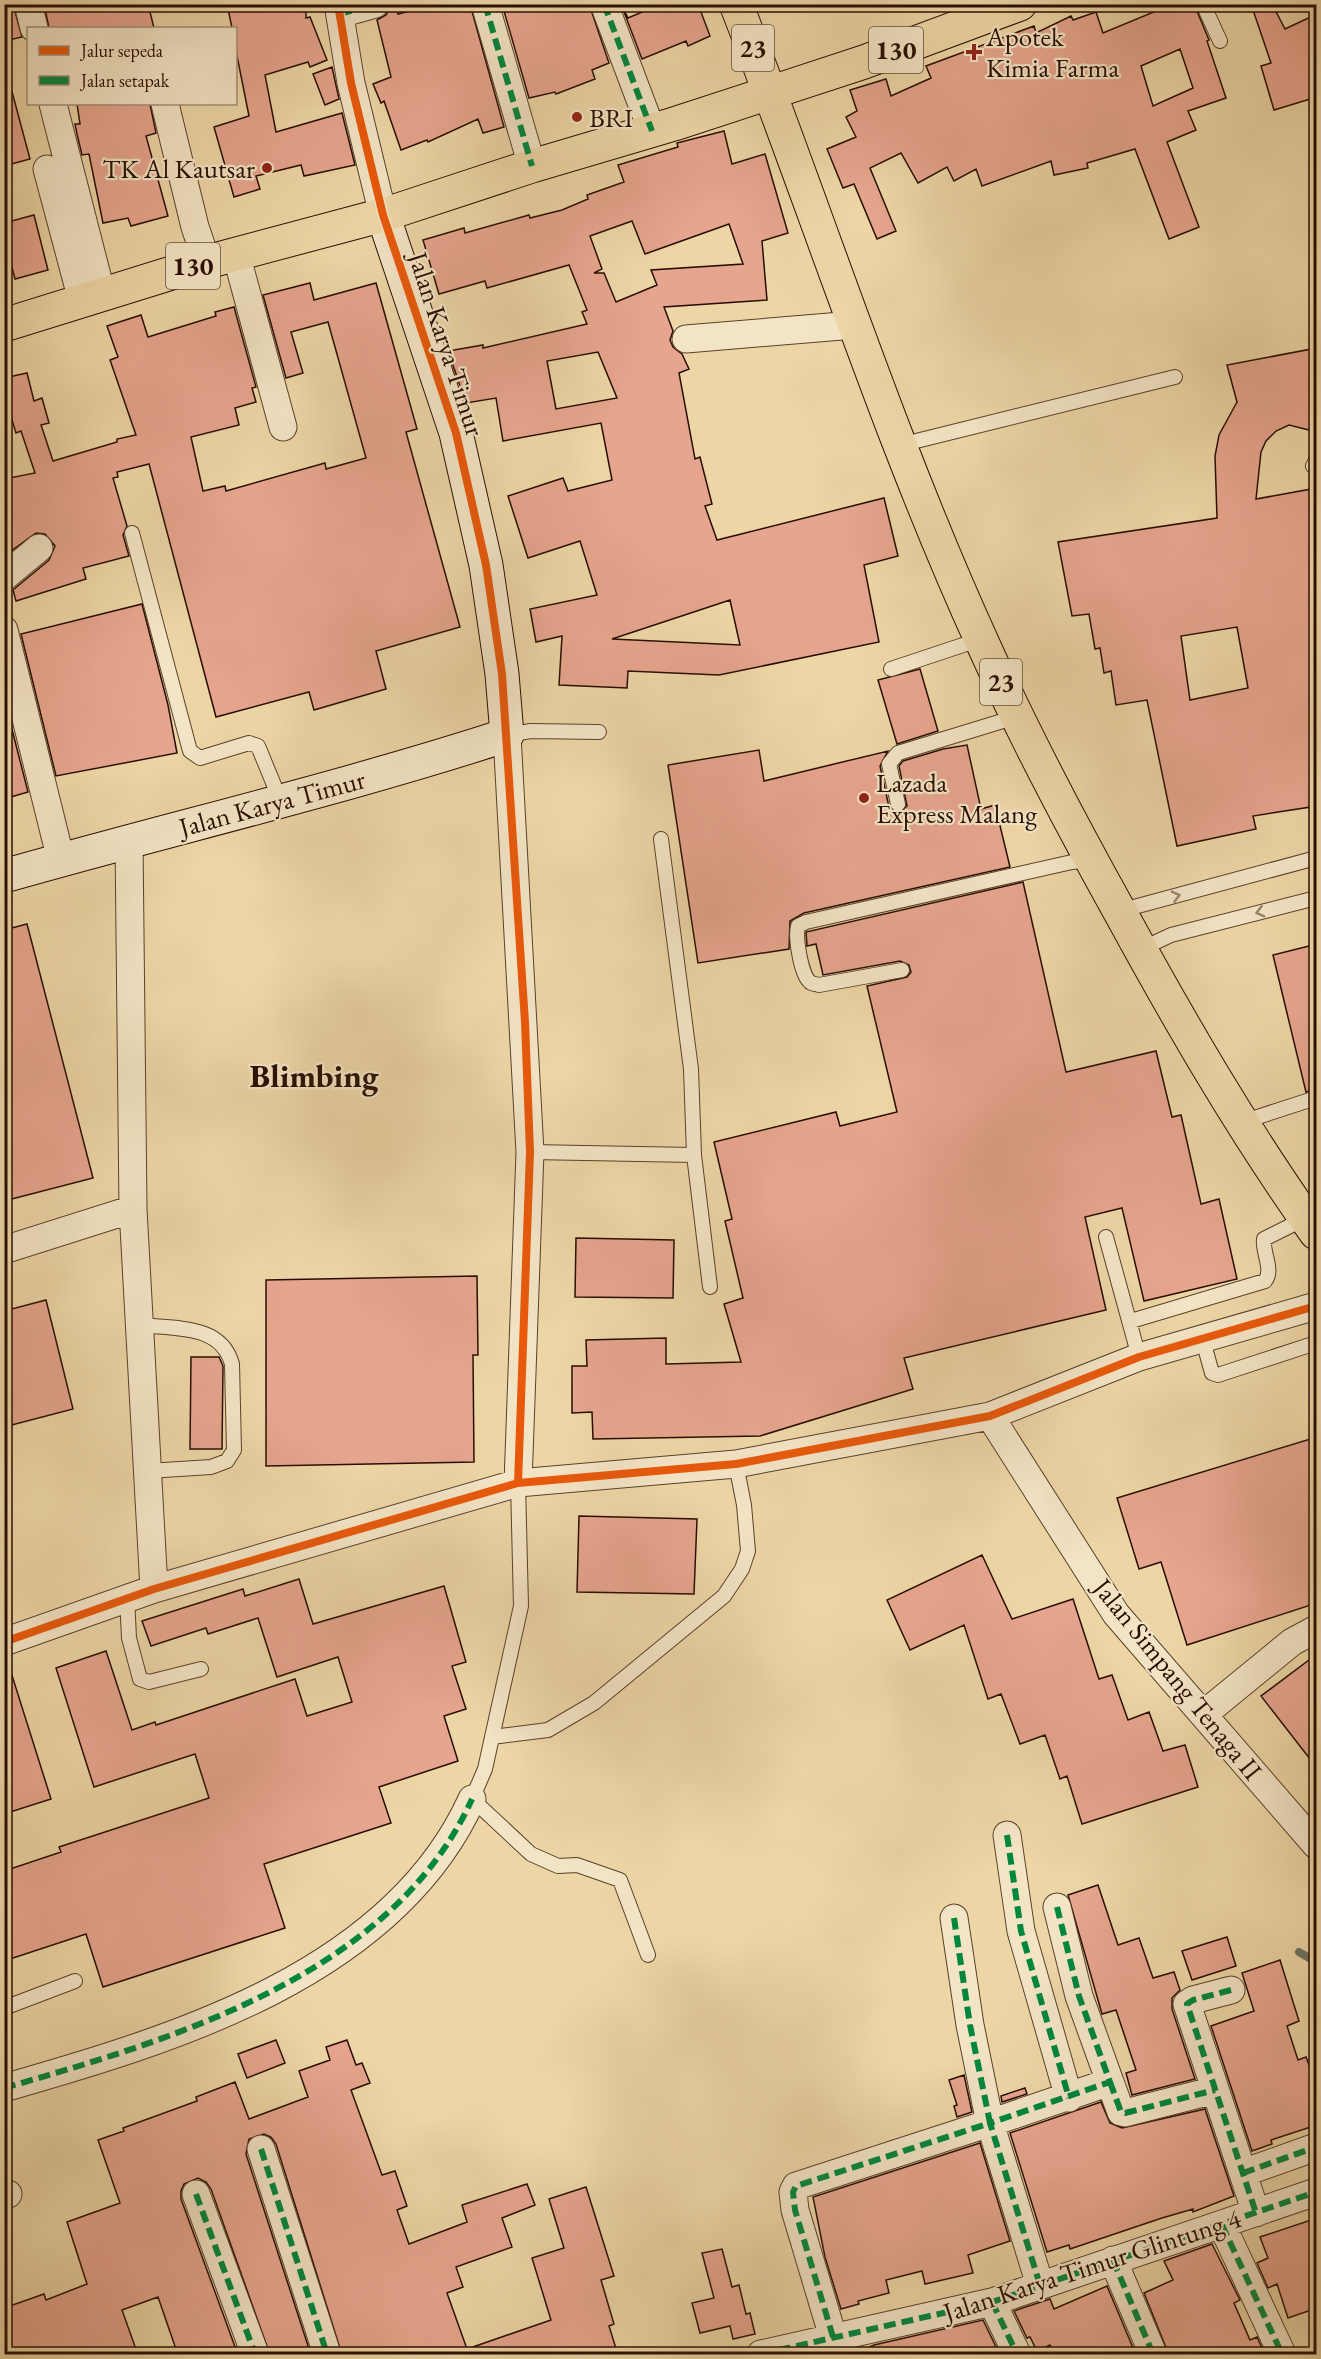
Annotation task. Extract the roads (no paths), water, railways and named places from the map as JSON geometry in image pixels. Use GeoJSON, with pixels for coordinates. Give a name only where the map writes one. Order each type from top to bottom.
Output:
{"type":"FeatureCollection","features":[{"type":"Feature","properties":{"kind":"main road","name":"23"},"geometry":{"type":"LineString","coordinates":[[736,4],[900,445],[982,642],[1090,860],[1140,950],[1242,1122],[1311,1226]]}},
{"type":"Feature","properties":{"kind":"main road","name":"130"},"geometry":{"type":"LineString","coordinates":[[4,325],[221,258],[383,215],[532,166],[652,131],[864,62],[1020,4]]}},
{"type":"Feature","properties":{"kind":"street"},"geometry":{"type":"LineString","coordinates":[[28,4],[34,27]]}},
{"type":"Feature","properties":{"kind":"street"},"geometry":{"type":"LineString","coordinates":[[375,4],[339,9],[351,83],[383,215]]}},
{"type":"Feature","properties":{"kind":"street"},"geometry":{"type":"LineString","coordinates":[[485,4],[532,166]]}},
{"type":"Feature","properties":{"kind":"street"},"geometry":{"type":"LineString","coordinates":[[604,4],[652,131]]}},
{"type":"Feature","properties":{"kind":"street"},"geometry":{"type":"LineString","coordinates":[[53,105],[92,297]]}},
{"type":"Feature","properties":{"kind":"street"},"geometry":{"type":"LineString","coordinates":[[165,105],[195,227],[221,258],[283,427]]}},
{"type":"Feature","properties":{"kind":"street"},"geometry":{"type":"LineString","coordinates":[[47,169],[92,297]]}},
{"type":"Feature","properties":{"kind":"street","name":"Jalan Karya Timur"},"geometry":{"type":"LineString","coordinates":[[4,876],[281,802],[507,735],[502,674],[486,564],[456,433],[383,215]]}},
{"type":"Feature","properties":{"kind":"street"},"geometry":{"type":"LineString","coordinates":[[686,339],[854,325]]}},
{"type":"Feature","properties":{"kind":"street"},"geometry":{"type":"LineString","coordinates":[[4,577],[39,548]]}},
{"type":"Feature","properties":{"kind":"street"},"geometry":{"type":"LineString","coordinates":[[4,630],[61,860]]}},
{"type":"Feature","properties":{"kind":"street"},"geometry":{"type":"LineString","coordinates":[[507,735],[530,1152],[518,1483]]}},
{"type":"Feature","properties":{"kind":"street"},"geometry":{"type":"LineString","coordinates":[[129,841],[133,1209],[154,1589]]}},
{"type":"Feature","properties":{"kind":"street"},"geometry":{"type":"LineString","coordinates":[[4,1250],[133,1209]]}},
{"type":"Feature","properties":{"kind":"street"},"geometry":{"type":"LineString","coordinates":[[4,1642],[127,1597],[518,1483],[736,1464],[990,1416],[1139,1357],[1202,1337],[1317,1306]]}},
{"type":"Feature","properties":{"kind":"street","name":"Jalan Simpang Tenaga II"},"geometry":{"type":"LineString","coordinates":[[990,1416],[1116,1614],[1317,1845]]}},
{"type":"Feature","properties":{"kind":"street"},"geometry":{"type":"LineString","coordinates":[[1204,1714],[1292,1642],[1317,1629]]}},
{"type":"Feature","properties":{"kind":"street"},"geometry":{"type":"LineString","coordinates":[[4,2088],[107,2059],[194,2025],[268,1994],[336,1954],[412,1891],[456,1834],[472,1799]]}},
{"type":"Feature","properties":{"kind":"street"},"geometry":{"type":"LineString","coordinates":[[1007,1835],[1021,1931],[1069,2098]]}},
{"type":"Feature","properties":{"kind":"street"},"geometry":{"type":"LineString","coordinates":[[1057,1907],[1079,1996],[1121,2112],[1125,2114],[1215,2090]]}},
{"type":"Feature","properties":{"kind":"street"},"geometry":{"type":"LineString","coordinates":[[954,1918],[970,2025],[990,2123],[1040,2285]]}},
{"type":"Feature","properties":{"kind":"street"},"geometry":{"type":"LineString","coordinates":[[1231,1990],[1193,2000],[1187,2004],[1256,2213]]}},
{"type":"Feature","properties":{"kind":"street"},"geometry":{"type":"LineString","coordinates":[[833,2337],[795,2210],[793,2192],[796,2186],[1069,2098],[1110,2082]]}},
{"type":"Feature","properties":{"kind":"street"},"geometry":{"type":"LineString","coordinates":[[1243,2173],[1317,2147]]}},
{"type":"Feature","properties":{"kind":"street"},"geometry":{"type":"LineString","coordinates":[[261,2149],[327,2355]]}},
{"type":"Feature","properties":{"kind":"street","name":"Jalan Karya Timur Glintung 4"},"geometry":{"type":"LineString","coordinates":[[761,2355],[992,2302],[1317,2193]]}},
{"type":"Feature","properties":{"kind":"street"},"geometry":{"type":"LineString","coordinates":[[196,2194],[255,2355]]}},
{"type":"Feature","properties":{"kind":"street"},"geometry":{"type":"LineString","coordinates":[[1222,2226],[1282,2355]]}},
{"type":"Feature","properties":{"kind":"street"},"geometry":{"type":"LineString","coordinates":[[1113,2260],[1153,2355]]}},
{"type":"Feature","properties":{"kind":"street"},"geometry":{"type":"LineString","coordinates":[[992,2302],[1017,2355]]}},
{"type":"Feature","properties":{"kind":"lane"},"geometry":{"type":"LineString","coordinates":[[1203,4],[1220,41]]}},
{"type":"Feature","properties":{"kind":"lane"},"geometry":{"type":"LineString","coordinates":[[900,445],[1174,377]]}},
{"type":"Feature","properties":{"kind":"lane"},"geometry":{"type":"LineString","coordinates":[[132,533],[190,751],[200,758],[249,743],[258,746],[281,802]]}},
{"type":"Feature","properties":{"kind":"lane"},"geometry":{"type":"LineString","coordinates":[[891,669],[966,644],[982,642]]}},
{"type":"Feature","properties":{"kind":"lane"},"geometry":{"type":"LineString","coordinates":[[898,804],[889,764],[898,753],[1006,720],[1020,721]]}},
{"type":"Feature","properties":{"kind":"lane"},"geometry":{"type":"LineString","coordinates":[[507,735],[531,731],[599,732]]}},
{"type":"Feature","properties":{"kind":"lane"},"geometry":{"type":"LineString","coordinates":[[661,839],[691,1069],[694,1155],[710,1287]]}},
{"type":"Feature","properties":{"kind":"lane"},"geometry":{"type":"LineString","coordinates":[[1119,911],[1317,858]]}},
{"type":"Feature","properties":{"kind":"lane"},"geometry":{"type":"LineString","coordinates":[[902,970],[819,985],[809,981],[804,972],[796,934],[798,926],[806,922],[1072,862],[1090,860]]}},
{"type":"Feature","properties":{"kind":"lane"},"geometry":{"type":"LineString","coordinates":[[1140,950],[1171,935],[1317,898]]}},
{"type":"Feature","properties":{"kind":"lane"},"geometry":{"type":"LineString","coordinates":[[1242,1122],[1317,1098]]}},
{"type":"Feature","properties":{"kind":"lane"},"geometry":{"type":"LineString","coordinates":[[530,1152],[694,1155]]}},
{"type":"Feature","properties":{"kind":"lane"},"geometry":{"type":"LineString","coordinates":[[1131,1321],[1265,1281],[1269,1271],[1262,1249],[1264,1239],[1311,1226]]}},
{"type":"Feature","properties":{"kind":"lane"},"geometry":{"type":"LineString","coordinates":[[1106,1236],[1139,1357]]}},
{"type":"Feature","properties":{"kind":"lane"},"geometry":{"type":"LineString","coordinates":[[140,1325],[209,1334],[228,1351],[232,1364],[234,1450],[227,1461],[211,1467],[148,1471]]}},
{"type":"Feature","properties":{"kind":"lane"},"geometry":{"type":"LineString","coordinates":[[1202,1337],[1212,1373],[1218,1375],[1317,1343]]}},
{"type":"Feature","properties":{"kind":"lane"},"geometry":{"type":"LineString","coordinates":[[492,1737],[548,1730],[594,1703],[724,1596],[742,1569],[748,1551],[744,1505],[736,1464]]}},
{"type":"Feature","properties":{"kind":"lane"},"geometry":{"type":"LineString","coordinates":[[518,1483],[521,1606],[485,1768],[472,1799],[531,1854],[558,1866],[577,1865],[620,1880],[648,1955]]}},
{"type":"Feature","properties":{"kind":"lane"},"geometry":{"type":"LineString","coordinates":[[127,1597],[129,1638],[140,1679],[149,1682],[201,1669]]}},
{"type":"Feature","properties":{"kind":"lane"},"geometry":{"type":"LineString","coordinates":[[4,2008],[75,1981]]}},
{"type":"Feature","properties":{"kind":"waterway"},"geometry":{"type":"LineString","coordinates":[[1299,1952],[1316,1962]]}},
{"type":"Feature","properties":{"kind":"place","name":"Apotek Kimia Farma"},"geometry":{"type":"Point","coordinates":[974,52]}},
{"type":"Feature","properties":{"kind":"place","name":"BRI"},"geometry":{"type":"Point","coordinates":[577,117]}},
{"type":"Feature","properties":{"kind":"place","name":"TK Al Kautsar"},"geometry":{"type":"Point","coordinates":[267,168]}},
{"type":"Feature","properties":{"kind":"place","name":"Lazada Express Malang"},"geometry":{"type":"Point","coordinates":[864,798]}},
{"type":"Feature","properties":{"kind":"district","name":"Blimbing"},"geometry":{"type":"Point","coordinates":[314,1075]}}]}
